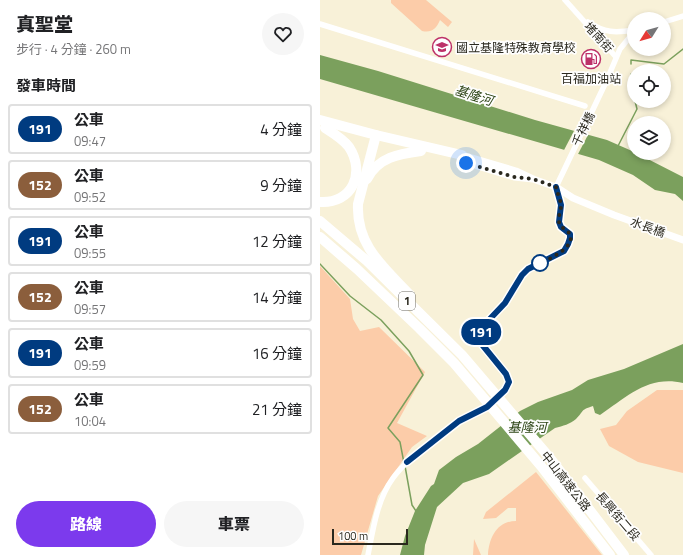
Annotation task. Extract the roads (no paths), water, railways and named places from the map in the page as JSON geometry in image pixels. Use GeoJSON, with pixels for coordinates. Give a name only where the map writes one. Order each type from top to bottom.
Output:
{"type":"FeatureCollection","features":[{"type":"Feature","properties":{"kind":"highway"},"geometry":{"type":"LineString","coordinates":[[322,124],[420,152],[461,158]]}},
{"type":"Feature","properties":{"kind":"highway"},"geometry":{"type":"LineString","coordinates":[[320,202],[329,202],[338,199],[350,189],[357,175],[355,162],[349,147],[322,124]]}},
{"type":"Feature","properties":{"kind":"highway"},"geometry":{"type":"LineString","coordinates":[[375,139],[461,158]]}},
{"type":"Feature","properties":{"kind":"highway"},"geometry":{"type":"LineString","coordinates":[[375,139],[358,204],[357,216],[359,227],[369,250],[379,263],[431,317],[462,356]]}},
{"type":"Feature","properties":{"kind":"highway"},"geometry":{"type":"LineString","coordinates":[[362,189],[369,175],[384,161],[398,154],[420,152]]}},
{"type":"Feature","properties":{"kind":"highway","name":"中山高速公路"},"geometry":{"type":"LineString","coordinates":[[320,221],[367,261],[462,356],[550,458],[624,555]]}},
{"type":"Feature","properties":{"kind":"highway","name":"中山高速公路"},"geometry":{"type":"LineString","coordinates":[[320,237],[357,269],[454,363],[541,466],[610,555]]}},
{"type":"Feature","properties":{"kind":"street","name":"堵南街"},"geometry":{"type":"LineString","coordinates":[[565,0],[616,57]]}},
{"type":"Feature","properties":{"kind":"street"},"geometry":{"type":"LineString","coordinates":[[671,20],[683,16]]}},
{"type":"Feature","properties":{"kind":"street","name":"堵南街"},"geometry":{"type":"LineString","coordinates":[[581,18],[596,28],[613,32],[627,31]]}},
{"type":"Feature","properties":{"kind":"street"},"geometry":{"type":"LineString","coordinates":[[320,24],[585,106]]}},
{"type":"Feature","properties":{"kind":"street","name":"千祥橋"},"geometry":{"type":"LineString","coordinates":[[556,187],[606,82],[616,57],[627,40]]}},
{"type":"Feature","properties":{"kind":"street","name":"水長橋"},"geometry":{"type":"LineString","coordinates":[[461,158],[516,171],[556,187],[573,198],[614,215],[683,240]]}},
{"type":"Feature","properties":{"kind":"street"},"geometry":{"type":"LineString","coordinates":[[368,555],[376,515],[383,496],[393,478],[406,463],[459,421],[487,407],[505,390],[509,382],[506,374],[480,342],[481,330],[505,303],[522,275],[528,269],[564,251],[568,244],[570,234],[561,227],[559,222],[561,205],[556,187]]}},
{"type":"Feature","properties":{"kind":"street","name":"長興街二段"},"geometry":{"type":"LineString","coordinates":[[585,478],[651,555]]}},
{"type":"Feature","properties":{"kind":"water","name":"基隆河"},"geometry":{"type":"Polygon","coordinates":[[[320,55],[378,71],[535,120],[607,140],[627,149],[627,160],[650,160],[683,177],[683,201],[675,194],[655,190],[633,175],[599,160],[320,79],[320,55]]]}},
{"type":"Feature","properties":{"kind":"water","name":"基隆河"},"geometry":{"type":"Polygon","coordinates":[[[683,344],[683,383],[670,381],[648,385],[638,389],[600,415],[595,413],[593,406],[586,409],[574,421],[555,428],[489,474],[463,483],[437,507],[425,545],[424,555],[400,555],[405,536],[415,511],[431,486],[434,484],[439,470],[456,457],[478,444],[520,411],[538,402],[572,390],[588,380],[624,369],[683,344]]]}},
{"type":"Feature","properties":{"kind":"waterway"},"geometry":{"type":"LineString","coordinates":[[664,64],[683,49]]}},
{"type":"Feature","properties":{"kind":"waterway"},"geometry":{"type":"LineString","coordinates":[[631,64],[631,60],[664,64]]}},
{"type":"Feature","properties":{"kind":"waterway"},"geometry":{"type":"LineString","coordinates":[[618,146],[637,108]]}},
{"type":"Feature","properties":{"kind":"waterway"},"geometry":{"type":"LineString","coordinates":[[320,264],[350,296],[381,320],[409,351],[423,375],[388,428],[400,442],[404,463]]}},
{"type":"Feature","properties":{"kind":"waterway"},"geometry":{"type":"LineString","coordinates":[[405,466],[412,505],[416,511]]}},
{"type":"Feature","properties":{"kind":"place","name":"國立基隆特殊教育學校"},"geometry":{"type":"Point","coordinates":[442,47]}},
{"type":"Feature","properties":{"kind":"place","name":"百福加油站"},"geometry":{"type":"Point","coordinates":[591,59]}}]}
